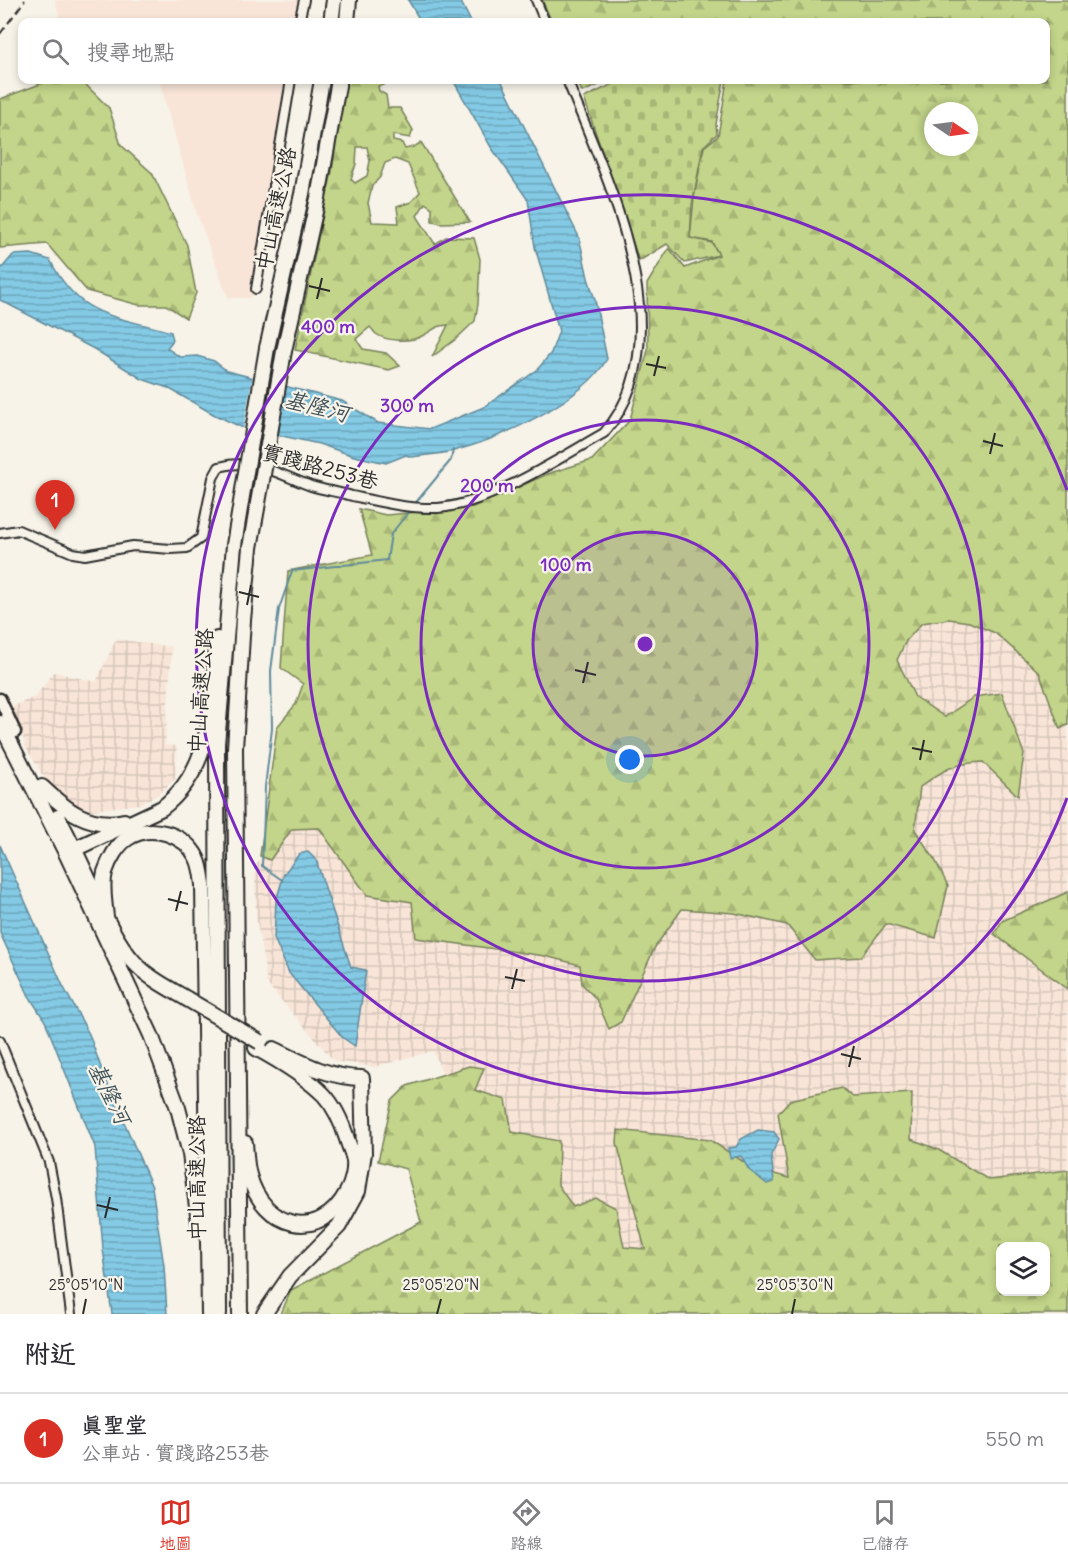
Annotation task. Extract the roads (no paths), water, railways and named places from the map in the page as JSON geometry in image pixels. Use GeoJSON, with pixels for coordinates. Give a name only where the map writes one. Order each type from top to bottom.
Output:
{"type":"FeatureCollection","features":[{"type":"Feature","properties":{"kind":"highway"},"geometry":{"type":"LineString","coordinates":[[331,18],[333,3]]}},
{"type":"Feature","properties":{"kind":"highway","name":"中山高速公路"},"geometry":{"type":"LineString","coordinates":[[219,1314],[217,744],[234,545],[267,348],[302,194],[321,84]]}},
{"type":"Feature","properties":{"kind":"highway","name":"中山高速公路"},"geometry":{"type":"LineString","coordinates":[[240,1314],[235,748],[243,620],[250,548],[284,351],[318,198],[338,84]]}},
{"type":"Feature","properties":{"kind":"highway"},"geometry":{"type":"LineString","coordinates":[[70,851],[162,808],[186,784],[203,752],[208,728],[220,618],[234,545]]}},
{"type":"Feature","properties":{"kind":"highway"},"geometry":{"type":"LineString","coordinates":[[11,734],[42,787],[119,956],[129,968],[153,987],[186,1002],[258,1045],[324,1095],[336,1111],[345,1131],[354,1162],[351,1185],[341,1204],[326,1216],[313,1223],[289,1222],[278,1218],[262,1202],[249,1175],[245,1143],[244,1100],[237,1073]]}},
{"type":"Feature","properties":{"kind":"highway"},"geometry":{"type":"LineString","coordinates":[[11,734],[70,851]]}},
{"type":"Feature","properties":{"kind":"highway"},"geometry":{"type":"LineString","coordinates":[[42,787],[72,814],[87,820],[102,824],[140,818]]}},
{"type":"Feature","properties":{"kind":"highway"},"geometry":{"type":"LineString","coordinates":[[203,1314],[202,1247],[190,1154],[166,1073],[102,920],[105,873],[115,852],[129,837],[151,831],[174,836],[193,851],[200,865],[203,885],[209,1314]]}},
{"type":"Feature","properties":{"kind":"highway"},"geometry":{"type":"LineString","coordinates":[[258,1045],[320,1071],[340,1077],[362,1078],[364,1154],[358,1191],[339,1226],[290,1276],[264,1314]]}},
{"type":"Feature","properties":{"kind":"street"},"geometry":{"type":"LineString","coordinates":[[301,18],[304,0]]}},
{"type":"Feature","properties":{"kind":"street"},"geometry":{"type":"LineString","coordinates":[[536,0],[543,18]]}},
{"type":"Feature","properties":{"kind":"street"},"geometry":{"type":"LineString","coordinates":[[256,289],[290,84]]}},
{"type":"Feature","properties":{"kind":"street","name":"實踐路253巷"},"geometry":{"type":"LineString","coordinates":[[0,533],[18,530],[73,553],[85,555],[133,546],[187,548],[201,538],[213,478],[219,467],[231,464],[269,468],[312,486],[410,507],[439,508],[497,491],[604,433],[615,421],[629,391],[639,347],[640,297],[630,250],[615,203],[569,84]]}},
{"type":"Feature","properties":{"kind":"street"},"geometry":{"type":"LineString","coordinates":[[0,699],[11,734]]}},
{"type":"Feature","properties":{"kind":"street"},"geometry":{"type":"LineString","coordinates":[[0,721],[11,734]]}},
{"type":"Feature","properties":{"kind":"street"},"geometry":{"type":"LineString","coordinates":[[0,1041],[49,1162],[71,1314]]}},
{"type":"Feature","properties":{"kind":"water"},"geometry":{"type":"Polygon","coordinates":[[[408,0],[460,0],[469,18],[419,18],[408,0]]]}},
{"type":"Feature","properties":{"kind":"water","name":"基隆河"},"geometry":{"type":"Polygon","coordinates":[[[455,84],[503,84],[579,237],[607,359],[596,374],[561,403],[518,427],[457,450],[412,457],[406,455],[386,463],[354,456],[319,444],[241,427],[168,388],[142,379],[94,349],[0,300],[0,267],[2,268],[13,255],[31,254],[50,260],[61,279],[74,294],[100,312],[171,332],[173,340],[167,348],[180,357],[197,356],[214,361],[227,371],[342,401],[378,423],[430,429],[484,407],[537,370],[551,353],[559,331],[535,247],[528,200],[491,147],[455,84]]]}},
{"type":"Feature","properties":{"kind":"water","name":"基隆河"},"geometry":{"type":"Polygon","coordinates":[[[0,845],[63,986],[89,1034],[103,1073],[152,1187],[164,1266],[167,1314],[112,1314],[103,1249],[95,1147],[45,1021],[29,996],[0,933],[0,845]]]}},
{"type":"Feature","properties":{"kind":"water"},"geometry":{"type":"Polygon","coordinates":[[[308,852],[316,860],[351,967],[366,970],[355,1046],[343,1038],[289,973],[274,938],[276,901],[284,874],[299,854],[308,852]]]}},
{"type":"Feature","properties":{"kind":"water"},"geometry":{"type":"Polygon","coordinates":[[[758,1130],[774,1132],[779,1139],[771,1155],[774,1182],[767,1184],[749,1170],[741,1156],[730,1158],[728,1148],[736,1147],[741,1139],[758,1130]]]}},
{"type":"Feature","properties":{"kind":"waterway"},"geometry":{"type":"LineString","coordinates":[[413,506],[451,460],[453,450]]}},
{"type":"Feature","properties":{"kind":"waterway"},"geometry":{"type":"LineString","coordinates":[[282,880],[262,866],[265,787],[272,729],[271,671],[279,609],[292,571],[387,560],[391,534],[410,510]]}},
{"type":"Feature","properties":{"kind":"railway"},"geometry":{"type":"LineString","coordinates":[[0,34],[25,0]]}},
{"type":"Feature","properties":{"kind":"place","name":"真聖堂"},"geometry":{"type":"Point","coordinates":[55,530]}}]}
